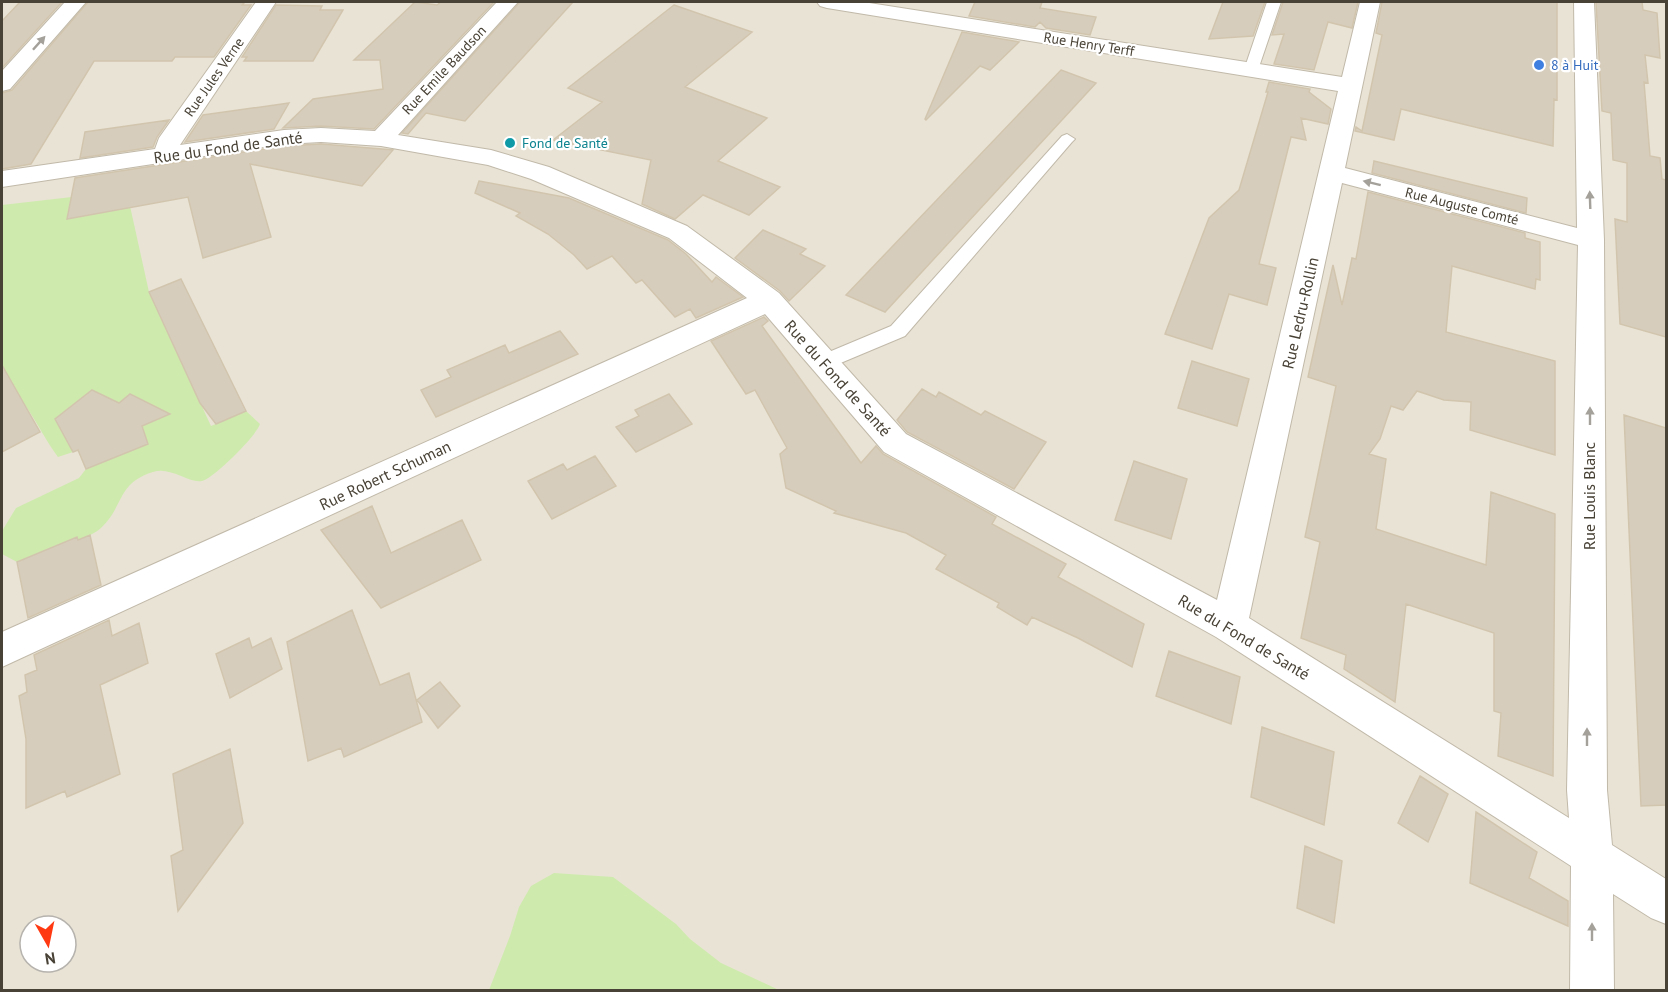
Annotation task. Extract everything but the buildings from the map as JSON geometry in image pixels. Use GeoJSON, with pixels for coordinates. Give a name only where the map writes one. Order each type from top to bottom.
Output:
{"type":"FeatureCollection","features":[{"type":"Feature","properties":{"kind":"street"},"geometry":{"type":"LineString","coordinates":[[2,84],[76,2]]}},
{"type":"Feature","properties":{"kind":"street","name":"Rue Jules Verne"},"geometry":{"type":"LineString","coordinates":[[167,154],[168,143],[266,2]]}},
{"type":"Feature","properties":{"kind":"street","name":"Rue Emile Baudson"},"geometry":{"type":"LineString","coordinates":[[381,139],[508,2]]}},
{"type":"Feature","properties":{"kind":"street","name":"Rue Henry Terff"},"geometry":{"type":"LineString","coordinates":[[827,2],[1352,86]]}},
{"type":"Feature","properties":{"kind":"street","name":"Rue Ledru-Rollin"},"geometry":{"type":"LineString","coordinates":[[1229,625],[1371,2]]}},
{"type":"Feature","properties":{"kind":"street","name":"Rue Louis Blanc"},"geometry":{"type":"LineString","coordinates":[[1584,2],[1591,240],[1587,790],[1592,854],[1592,990]]}},
{"type":"Feature","properties":{"kind":"street","name":"Rue du Fond de Santé"},"geometry":{"type":"LineString","coordinates":[[2,179],[285,137],[321,135],[381,139],[491,158],[540,173],[678,232],[768,300],[895,443],[1229,625],[1666,903]]}},
{"type":"Feature","properties":{"kind":"street","name":"Rue Auguste Comté"},"geometry":{"type":"LineString","coordinates":[[1332,173],[1591,240]]}},
{"type":"Feature","properties":{"kind":"street","name":"Rue Robert Schuman"},"geometry":{"type":"LineString","coordinates":[[2,650],[768,300]]}},
{"type":"Feature","properties":{"kind":"lane"},"geometry":{"type":"LineString","coordinates":[[1251,70],[1274,2]]}},
{"type":"Feature","properties":{"kind":"lane"},"geometry":{"type":"LineString","coordinates":[[824,362],[898,331],[1067,140]]}},
{"type":"Feature","properties":{"kind":"shaded area"},"geometry":{"type":"Polygon","coordinates":[[[2,2],[1666,2],[1666,990],[2,990],[2,2]]]}},
{"type":"Feature","properties":{"kind":"green space"},"geometry":{"type":"Polygon","coordinates":[[[72,197],[130,206],[149,292],[211,426],[246,411],[260,424],[225,465],[208,478],[197,481],[166,471],[153,472],[141,477],[127,489],[109,519],[97,531],[17,562],[2,554],[2,531],[16,508],[79,478],[86,469],[148,444],[142,426],[169,414],[131,394],[119,403],[92,390],[57,417],[73,452],[58,457],[26,406],[11,387],[2,380],[2,205],[72,197]]]}},
{"type":"Feature","properties":{"kind":"green space"},"geometry":{"type":"Polygon","coordinates":[[[554,873],[613,877],[676,924],[690,939],[721,963],[779,990],[489,990],[519,907],[531,886],[554,873]]]}},
{"type":"Feature","properties":{"kind":"place","name":"8 à Huit"},"geometry":{"type":"Point","coordinates":[1539,65]}},
{"type":"Feature","properties":{"kind":"place","name":"Fond de Santé"},"geometry":{"type":"Point","coordinates":[510,143]}}]}
